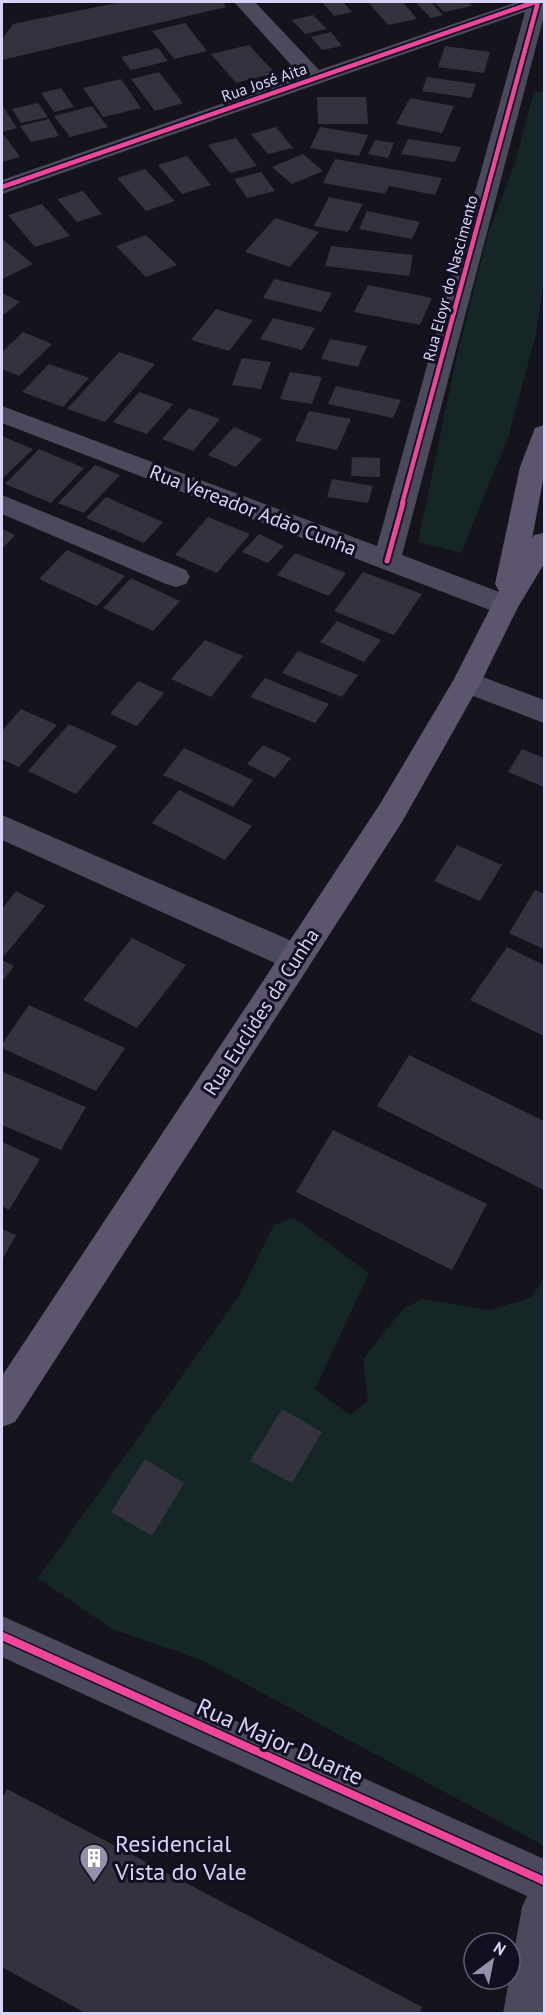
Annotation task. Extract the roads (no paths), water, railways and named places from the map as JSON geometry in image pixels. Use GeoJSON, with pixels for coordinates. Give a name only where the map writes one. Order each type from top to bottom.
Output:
{"type":"FeatureCollection","features":[{"type":"Feature","properties":{"kind":"main road","name":"Rua Euclides da Cunha"},"geometry":{"type":"LineString","coordinates":[[505,605],[533,468],[543,443]]}},
{"type":"Feature","properties":{"kind":"main road","name":"Rua Euclides da Cunha"},"geometry":{"type":"LineString","coordinates":[[2,1409],[391,813],[467,682],[505,605],[544,542]]}},
{"type":"Feature","properties":{"kind":"street"},"geometry":{"type":"LineString","coordinates":[[244,2],[315,78]]}},
{"type":"Feature","properties":{"kind":"street","name":"Rua José Aita"},"geometry":{"type":"LineString","coordinates":[[2,187],[537,2]]}},
{"type":"Feature","properties":{"kind":"street","name":"Rua Eloyr do Nascimento"},"geometry":{"type":"LineString","coordinates":[[387,561],[537,2]]}},
{"type":"Feature","properties":{"kind":"street","name":"Rua Vereador Adão Cunha"},"geometry":{"type":"LineString","coordinates":[[2,414],[505,605]]}},
{"type":"Feature","properties":{"kind":"street"},"geometry":{"type":"LineString","coordinates":[[2,504],[176,577]]}},
{"type":"Feature","properties":{"kind":"street"},"geometry":{"type":"LineString","coordinates":[[467,682],[544,712]]}},
{"type":"Feature","properties":{"kind":"street"},"geometry":{"type":"LineString","coordinates":[[2,827],[297,958]]}},
{"type":"Feature","properties":{"kind":"street","name":"Rua Major Duarte"},"geometry":{"type":"LineString","coordinates":[[2,1636],[544,1881]]}},
{"type":"Feature","properties":{"kind":"street"},"geometry":{"type":"LineString","coordinates":[[526,2013],[544,1907]]}},
{"type":"Feature","properties":{"kind":"place","name":"Residencial Vista do Vale"},"geometry":{"type":"Point","coordinates":[94,1884]}}]}
